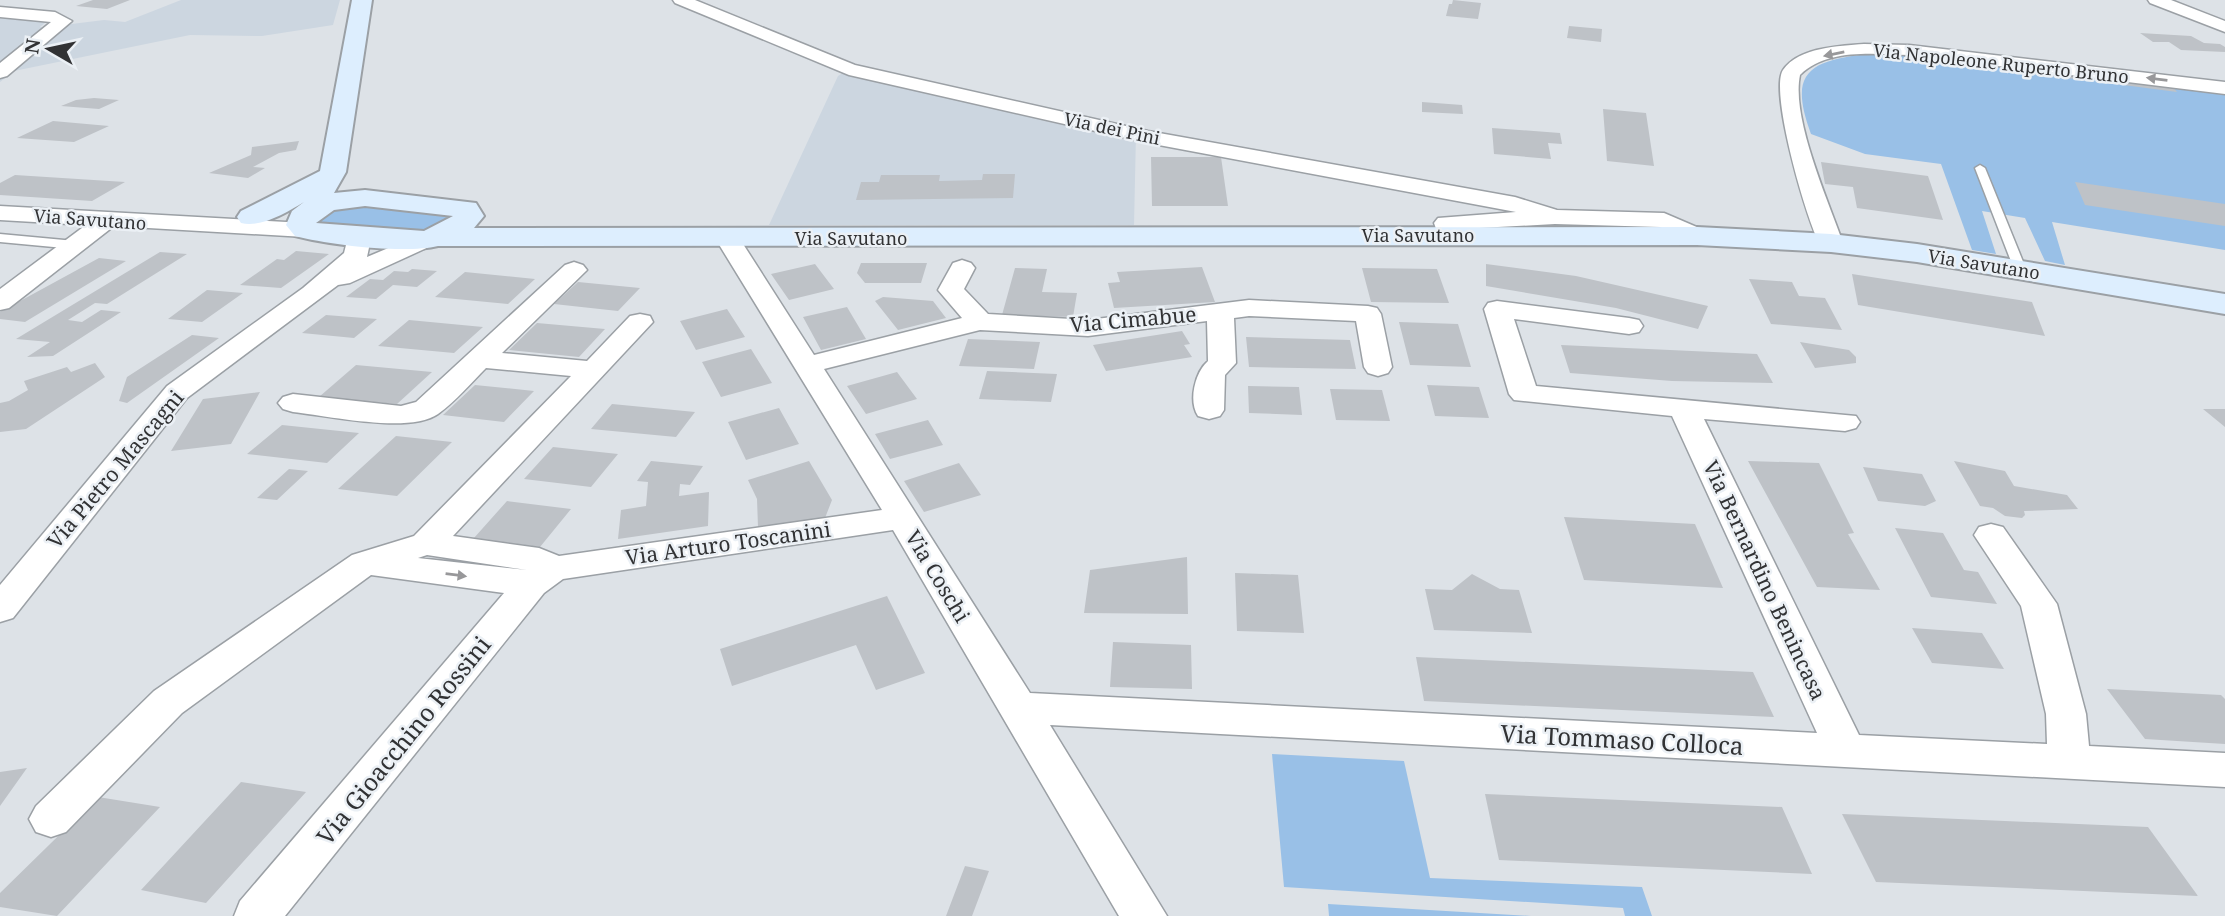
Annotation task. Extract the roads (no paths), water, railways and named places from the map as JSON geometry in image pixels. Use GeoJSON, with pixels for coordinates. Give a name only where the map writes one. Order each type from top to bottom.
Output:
{"type":"FeatureCollection","features":[{"type":"Feature","properties":{"kind":"street"},"geometry":{"type":"LineString","coordinates":[[313,215],[317,197],[333,172],[362,0]]}},
{"type":"Feature","properties":{"kind":"street","name":"Via dei Pini"},"geometry":{"type":"LineString","coordinates":[[681,0],[849,69],[1148,137],[1515,204],[1555,216]]}},
{"type":"Feature","properties":{"kind":"street"},"geometry":{"type":"LineString","coordinates":[[2156,0],[2225,27]]}},
{"type":"Feature","properties":{"kind":"street"},"geometry":{"type":"LineString","coordinates":[[0,12],[55,17],[63,21],[0,72]]}},
{"type":"Feature","properties":{"kind":"street","name":"Via Napoleone Ruperto Bruno"},"geometry":{"type":"LineString","coordinates":[[1831,243],[1794,127],[1788,93],[1789,76],[1797,67],[1816,57],[1866,49],[1909,50],[2225,88]]}},
{"type":"Feature","properties":{"kind":"street"},"geometry":{"type":"LineString","coordinates":[[333,172],[387,199]]}},
{"type":"Feature","properties":{"kind":"street"},"geometry":{"type":"LineString","coordinates":[[251,217],[289,199],[333,172]]}},
{"type":"Feature","properties":{"kind":"street"},"geometry":{"type":"LineString","coordinates":[[181,225],[313,215],[343,199],[387,199],[466,208],[606,238]]}},
{"type":"Feature","properties":{"kind":"street"},"geometry":{"type":"LineString","coordinates":[[312,294],[367,264],[461,226],[470,216],[466,208]]}},
{"type":"Feature","properties":{"kind":"street","name":"Via Savutano"},"geometry":{"type":"LineString","coordinates":[[0,214],[181,225]]}},
{"type":"Feature","properties":{"kind":"street"},"geometry":{"type":"LineString","coordinates":[[181,225],[251,217],[313,215],[358,243],[356,255],[312,294]]}},
{"type":"Feature","properties":{"kind":"street"},"geometry":{"type":"LineString","coordinates":[[1449,235],[1446,223],[1555,216],[1664,220],[1697,236]]}},
{"type":"Feature","properties":{"kind":"street"},"geometry":{"type":"LineString","coordinates":[[0,302],[108,220]]}},
{"type":"Feature","properties":{"kind":"street"},"geometry":{"type":"LineString","coordinates":[[350,236],[431,239],[606,238]]}},
{"type":"Feature","properties":{"kind":"street","name":"Via Savutano"},"geometry":{"type":"LineString","coordinates":[[606,238],[1697,236],[1831,243],[1917,253],[2225,304]]}},
{"type":"Feature","properties":{"kind":"street","name":"Via Coschi"},"geometry":{"type":"LineString","coordinates":[[727,238],[903,518],[1144,916]]}},
{"type":"Feature","properties":{"kind":"street"},"geometry":{"type":"LineString","coordinates":[[962,268],[951,290],[980,322]]}},
{"type":"Feature","properties":{"kind":"street"},"geometry":{"type":"LineString","coordinates":[[293,403],[413,414],[426,408],[574,270]]}},
{"type":"Feature","properties":{"kind":"street","name":"Via Pietro Mascagni"},"geometry":{"type":"LineString","coordinates":[[0,609],[177,391],[312,294]]}},
{"type":"Feature","properties":{"kind":"street","name":"Via Cimabue"},"geometry":{"type":"LineString","coordinates":[[807,365],[980,322],[1088,328],[1249,307],[1368,314],[1378,367]]}},
{"type":"Feature","properties":{"kind":"street"},"geometry":{"type":"LineString","coordinates":[[1629,326],[1497,309],[1524,394],[1844,422]]}},
{"type":"Feature","properties":{"kind":"street"},"geometry":{"type":"LineString","coordinates":[[1209,410],[1211,373],[1222,363],[1220,311]]}},
{"type":"Feature","properties":{"kind":"street"},"geometry":{"type":"LineString","coordinates":[[426,544],[640,322]]}},
{"type":"Feature","properties":{"kind":"street"},"geometry":{"type":"LineString","coordinates":[[479,359],[593,370]]}},
{"type":"Feature","properties":{"kind":"street","name":"Via Bernardino Benincasa"},"geometry":{"type":"LineString","coordinates":[[1684,409],[1846,751]]}},
{"type":"Feature","properties":{"kind":"street","name":"Via Arturo Toscanini"},"geometry":{"type":"LineString","coordinates":[[542,577],[903,518]]}},
{"type":"Feature","properties":{"kind":"street"},"geometry":{"type":"LineString","coordinates":[[1991,536],[2039,604],[2066,714],[2069,762]]}},
{"type":"Feature","properties":{"kind":"street"},"geometry":{"type":"LineString","coordinates":[[51,819],[168,702],[354,557],[426,544],[539,559],[542,577],[354,557]]}},
{"type":"Feature","properties":{"kind":"street","name":"Via Gioacchino Rossini"},"geometry":{"type":"LineString","coordinates":[[257,916],[542,577]]}},
{"type":"Feature","properties":{"kind":"street","name":"Via Tommaso Colloca"},"geometry":{"type":"LineString","coordinates":[[1018,708],[2225,770]]}},
{"type":"Feature","properties":{"kind":"lane"},"geometry":{"type":"LineString","coordinates":[[1980,168],[2020,270]]}},
{"type":"Feature","properties":{"kind":"lane"},"geometry":{"type":"LineString","coordinates":[[0,238],[75,245]]}}]}
